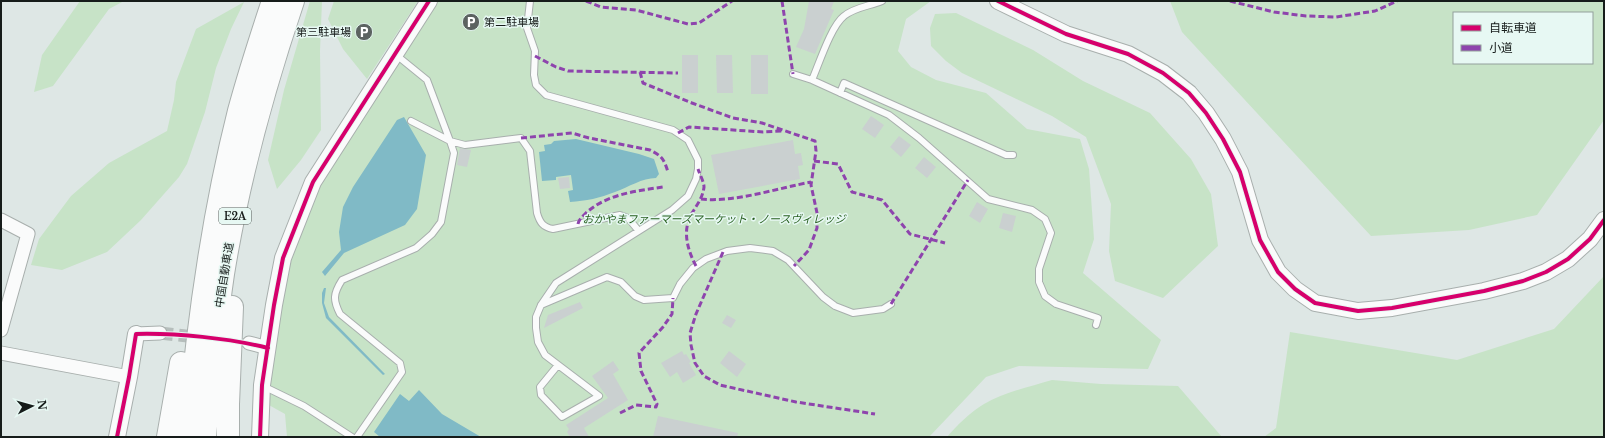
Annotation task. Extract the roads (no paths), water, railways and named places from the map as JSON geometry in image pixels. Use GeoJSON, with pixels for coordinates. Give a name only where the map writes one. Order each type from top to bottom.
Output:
{"type":"FeatureCollection","features":[{"type":"Feature","properties":{"kind":"highway","name":"中国自動車道"},"geometry":{"type":"LineString","coordinates":[[188,437],[194,358],[221,192],[239,111],[274,1]]}},
{"type":"Feature","properties":{"kind":"highway","name":"中国自動車道"},"geometry":{"type":"LineString","coordinates":[[205,437],[212,360],[224,273],[238,196],[257,115],[293,1]]}},
{"type":"Feature","properties":{"kind":"highway"},"geometry":{"type":"LineString","coordinates":[[228,437],[231,314],[257,115]]}},
{"type":"Feature","properties":{"kind":"highway"},"geometry":{"type":"LineString","coordinates":[[168,437],[180,366],[184,328],[203,296]]}},
{"type":"Feature","properties":{"kind":"street"},"geometry":{"type":"LineString","coordinates":[[260,437],[262,385],[283,258],[313,182],[429,1]]}},
{"type":"Feature","properties":{"kind":"street"},"geometry":{"type":"LineString","coordinates":[[998,1],[1066,34],[1128,54],[1163,73],[1189,93],[1206,113],[1223,139],[1240,172],[1260,240],[1278,272],[1295,290],[1315,303],[1358,311],[1392,308],[1523,281],[1546,272],[1568,259],[1590,239],[1604,220]]}},
{"type":"Feature","properties":{"kind":"street"},"geometry":{"type":"LineString","coordinates":[[1,220],[28,234],[1,330]]}},
{"type":"Feature","properties":{"kind":"street"},"geometry":{"type":"LineString","coordinates":[[117,437],[136,334],[160,333]]}},
{"type":"Feature","properties":{"kind":"street"},"geometry":{"type":"LineString","coordinates":[[249,343],[268,348]]}},
{"type":"Feature","properties":{"kind":"street"},"geometry":{"type":"LineString","coordinates":[[1,353],[129,377]]}},
{"type":"Feature","properties":{"kind":"lane"},"geometry":{"type":"LineString","coordinates":[[530,1],[527,28],[535,51],[534,75],[536,85],[546,95],[673,130],[688,140],[698,160],[696,179],[688,196],[672,210],[556,283],[541,305],[536,317],[536,328],[538,342],[545,355],[599,396],[562,417],[541,394],[540,387],[558,365]]}},
{"type":"Feature","properties":{"kind":"lane"},"geometry":{"type":"LineString","coordinates":[[812,80],[834,30],[844,16],[860,8],[882,1]]}},
{"type":"Feature","properties":{"kind":"lane"},"geometry":{"type":"LineString","coordinates":[[357,437],[402,372],[400,363],[340,314],[335,304],[335,291],[342,280],[373,268],[416,248],[432,234],[441,222],[454,153],[427,80],[395,54]]}},
{"type":"Feature","properties":{"kind":"lane"},"geometry":{"type":"LineString","coordinates":[[793,74],[812,80],[889,115],[919,138],[988,199],[1032,210],[1045,219],[1051,233],[1039,269],[1039,282],[1046,296],[1056,304],[1098,318],[1096,325]]}},
{"type":"Feature","properties":{"kind":"lane"},"geometry":{"type":"LineString","coordinates":[[840,93],[844,83],[1006,155],[1013,155]]}},
{"type":"Feature","properties":{"kind":"lane"},"geometry":{"type":"LineString","coordinates":[[411,121],[450,141],[465,145],[521,138],[530,151],[537,213],[540,222],[545,228],[553,230],[620,215],[628,218],[638,230]]}},
{"type":"Feature","properties":{"kind":"lane"},"geometry":{"type":"LineString","coordinates":[[541,305],[607,277],[621,282],[635,296],[644,300],[673,298],[680,284],[694,268],[706,259],[727,251],[750,248],[773,251],[788,260],[823,297],[835,306],[853,313],[884,309],[891,304]]}},
{"type":"Feature","properties":{"kind":"lane"},"geometry":{"type":"LineString","coordinates":[[262,385],[304,406],[352,437]]}},
{"type":"Feature","properties":{"kind":"water"},"geometry":{"type":"Polygon","coordinates":[[[404,117],[426,155],[417,209],[405,225],[344,253],[325,276],[322,272],[341,250],[339,232],[343,207],[353,187],[397,120],[404,117]]]}},
{"type":"Feature","properties":{"kind":"water"},"geometry":{"type":"Polygon","coordinates":[[[576,139],[654,159],[659,174],[656,178],[641,181],[604,196],[570,202],[568,191],[573,190],[571,175],[556,177],[556,180],[542,181],[539,152],[545,151],[544,145],[551,144],[554,141],[576,139]]]}},
{"type":"Feature","properties":{"kind":"water"},"geometry":{"type":"Polygon","coordinates":[[[324,288],[326,288],[324,303],[329,317],[385,374],[383,375],[326,318],[322,303],[322,293],[324,288]]]}},
{"type":"Feature","properties":{"kind":"water"},"geometry":{"type":"Polygon","coordinates":[[[419,390],[442,414],[481,437],[380,437],[374,432],[400,394],[409,401],[419,390]]]}},
{"type":"Feature","properties":{"kind":"tunnel"},"geometry":{"type":"LineString","coordinates":[[160,333],[204,338]]}},
{"type":"Feature","properties":{"kind":"place","name":"第二駐車場"},"geometry":{"type":"Point","coordinates":[471,22]}},
{"type":"Feature","properties":{"kind":"place","name":"第三駐車場"},"geometry":{"type":"Point","coordinates":[364,32]}},
{"type":"Feature","properties":{"kind":"park label","name":"おかやまファーマーズマーケット・ノースヴィレッジ"},"geometry":{"type":"Point","coordinates":[714,219]}}]}
